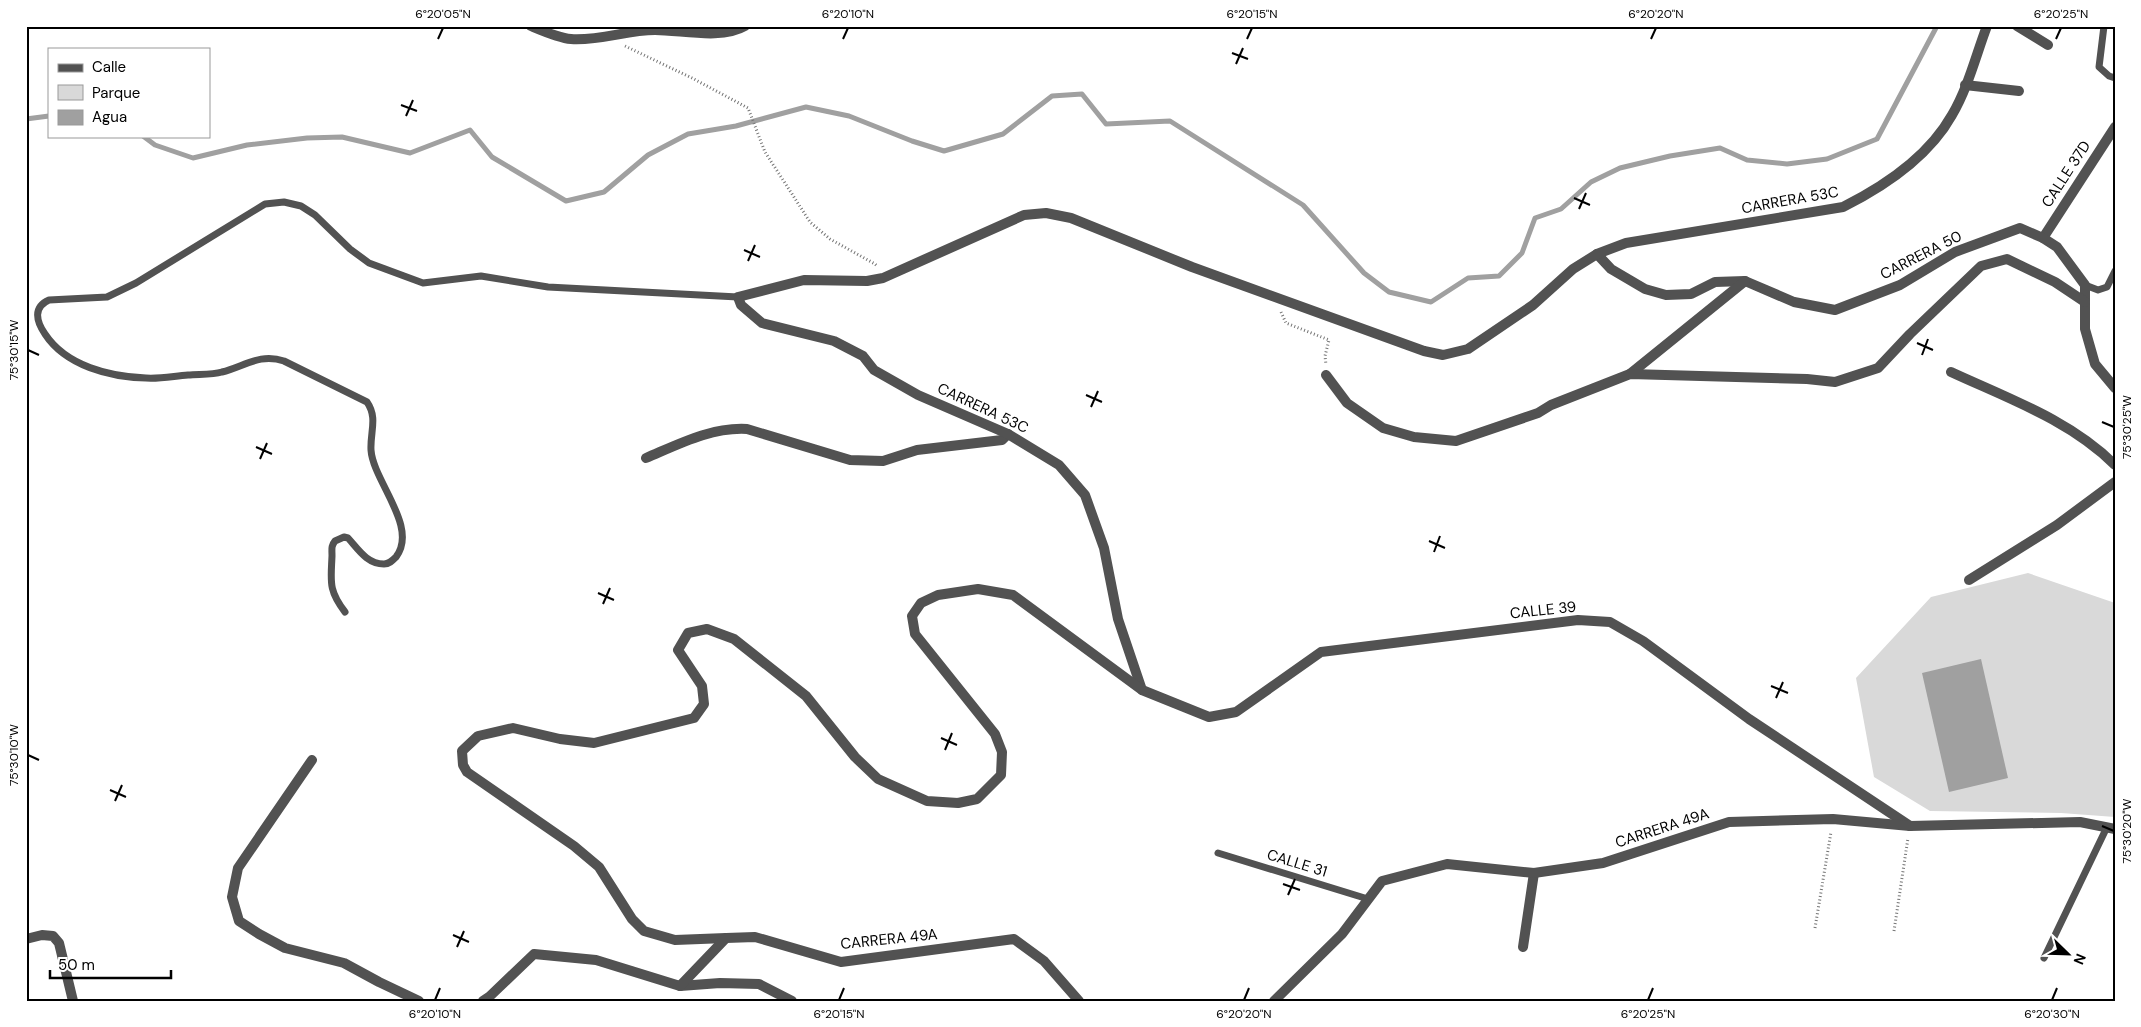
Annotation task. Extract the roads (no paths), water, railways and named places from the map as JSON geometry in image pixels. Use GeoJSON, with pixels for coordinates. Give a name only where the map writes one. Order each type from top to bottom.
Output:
{"type":"FeatureCollection","features":[{"type":"Feature","properties":{"kind":"street"},"geometry":{"type":"LineString","coordinates":[[531,26],[570,39],[606,38],[653,30],[697,33],[735,32],[745,26]]}},
{"type":"Feature","properties":{"kind":"street","name":"CARRERA 53C"},"geometry":{"type":"LineString","coordinates":[[1142,690],[1118,619],[1104,548],[1085,496],[1059,465],[1008,434],[918,394],[874,370],[863,356],[834,341],[762,324],[741,305],[738,297],[804,280],[867,281],[884,278],[1024,215],[1046,213],[1071,218],[1192,267],[1424,351],[1442,355],[1468,349],[1533,305],[1573,269],[1597,254],[1626,243],[1843,207],[1874,192],[1930,145],[1952,115],[1987,26]]}},
{"type":"Feature","properties":{"kind":"street"},"geometry":{"type":"LineString","coordinates":[[2017,26],[2048,45]]}},
{"type":"Feature","properties":{"kind":"street"},"geometry":{"type":"LineString","coordinates":[[1965,85],[2019,91]]}},
{"type":"Feature","properties":{"kind":"street","name":"CALLE 37D"},"geometry":{"type":"LineString","coordinates":[[2043,238],[2115,127]]}},
{"type":"Feature","properties":{"kind":"street","name":"CARRERA 50"},"geometry":{"type":"LineString","coordinates":[[1597,254],[1610,269],[1645,289],[1666,294],[1691,294],[1715,282],[1745,281],[1794,302],[1835,310],[1900,285],[1955,252],[2020,228],[2043,238],[2057,247],[2085,285]]}},
{"type":"Feature","properties":{"kind":"street"},"geometry":{"type":"LineString","coordinates":[[1630,374],[1807,379],[1835,382],[1878,368],[1910,334],[1981,266],[2006,259],[2056,282],[2085,302]]}},
{"type":"Feature","properties":{"kind":"street"},"geometry":{"type":"LineString","coordinates":[[1326,375],[1347,403],[1383,428],[1414,437],[1456,441],[1538,413],[1552,405],[1630,374],[1745,281]]}},
{"type":"Feature","properties":{"kind":"street"},"geometry":{"type":"LineString","coordinates":[[2085,285],[2085,329],[2095,364],[2115,388]]}},
{"type":"Feature","properties":{"kind":"street"},"geometry":{"type":"LineString","coordinates":[[1951,372],[2056,421],[2098,448],[2115,465]]}},
{"type":"Feature","properties":{"kind":"street"},"geometry":{"type":"LineString","coordinates":[[646,458],[709,432],[733,428],[747,429],[850,460],[882,461],[917,450],[1002,440],[1008,434]]}},
{"type":"Feature","properties":{"kind":"street"},"geometry":{"type":"LineString","coordinates":[[1969,580],[2058,525],[2115,482]]}},
{"type":"Feature","properties":{"kind":"street","name":"CALLE 39"},"geometry":{"type":"LineString","coordinates":[[726,938],[675,940],[644,931],[632,919],[599,866],[574,846],[467,772],[463,766],[462,751],[478,736],[513,728],[560,739],[594,743],[694,718],[704,704],[702,686],[678,650],[688,632],[707,629],[734,639],[806,696],[855,757],[878,779],[927,801],[958,803],[978,799],[1001,775],[1002,752],[995,734],[915,634],[912,616],[921,603],[938,595],[978,589],[1013,596],[1142,690],[1209,717],[1236,712],[1321,652],[1578,620],[1610,622],[1643,641],[1749,719],[1910,826]]}},
{"type":"Feature","properties":{"kind":"street"},"geometry":{"type":"LineString","coordinates":[[312,760],[238,868],[232,897],[240,920],[259,934],[286,948],[344,962],[379,982],[420,1001]]}},
{"type":"Feature","properties":{"kind":"street","name":"CARRERA 49A"},"geometry":{"type":"LineString","coordinates":[[1274,1001],[1342,934],[1382,881],[1447,864],[1534,873],[1603,863],[1729,822],[1833,819],[1910,826],[2080,822],[2111,828]]}},
{"type":"Feature","properties":{"kind":"street"},"geometry":{"type":"LineString","coordinates":[[1523,947],[1534,873]]}},
{"type":"Feature","properties":{"kind":"street"},"geometry":{"type":"LineString","coordinates":[[26,939],[42,935],[53,936],[59,943],[73,1001]]}},
{"type":"Feature","properties":{"kind":"street","name":"CARRERA 49A"},"geometry":{"type":"LineString","coordinates":[[726,938],[756,937],[842,962],[1014,939],[1044,961],[1080,1001]]}},
{"type":"Feature","properties":{"kind":"street"},"geometry":{"type":"LineString","coordinates":[[680,986],[726,938]]}},
{"type":"Feature","properties":{"kind":"street"},"geometry":{"type":"LineString","coordinates":[[483,1001],[490,997],[534,954],[596,960],[680,986],[720,983],[759,984],[792,1001]]}},
{"type":"Feature","properties":{"kind":"lane"},"geometry":{"type":"LineString","coordinates":[[2104,26],[2099,67],[2109,76],[2115,78]]}},
{"type":"Feature","properties":{"kind":"lane"},"geometry":{"type":"LineString","coordinates":[[345,612],[335,596],[330,577],[331,550],[335,541],[340,538],[348,538],[367,559],[384,564],[390,563],[395,558],[403,540],[403,534],[394,506],[373,462],[371,441],[374,422],[373,414],[367,402],[291,364],[270,358],[252,360],[222,373],[212,374],[146,378],[96,371],[61,352],[45,335],[37,316],[37,310],[41,304],[49,300],[108,298],[136,283],[265,204],[284,202],[301,206],[316,215],[350,249],[369,263],[423,283],[481,276],[548,287],[738,297]]}},
{"type":"Feature","properties":{"kind":"lane"},"geometry":{"type":"LineString","coordinates":[[2085,285],[2098,290],[2107,287],[2115,271]]}},
{"type":"Feature","properties":{"kind":"lane"},"geometry":{"type":"LineString","coordinates":[[2044,958],[2111,828]]}},
{"type":"Feature","properties":{"kind":"lane","name":"CALLE 31"},"geometry":{"type":"LineString","coordinates":[[1218,853],[1368,899]]}},
{"type":"Feature","properties":{"kind":"water"},"geometry":{"type":"Polygon","coordinates":[[[1981,659],[2008,778],[1949,792],[1922,673],[1981,659]]]}},
{"type":"Feature","properties":{"kind":"waterway"},"geometry":{"type":"LineString","coordinates":[[146,138],[155,145],[193,158],[247,145],[307,138],[342,137],[410,153],[470,130],[492,157],[566,201],[604,192],[648,155],[688,134],[736,126],[806,107],[849,116],[912,141],[944,151],[1003,134],[1052,96],[1082,94],[1106,124],[1170,121],[1303,205],[1364,273],[1389,292],[1431,302],[1468,278],[1499,276],[1522,253],[1535,218],[1561,209],[1591,182],[1620,168],[1670,156],[1720,148],[1747,160],[1787,164],[1827,159],[1877,139],[1937,26]]}},
{"type":"Feature","properties":{"kind":"waterway"},"geometry":{"type":"LineString","coordinates":[[26,119],[48,116]]}}]}
